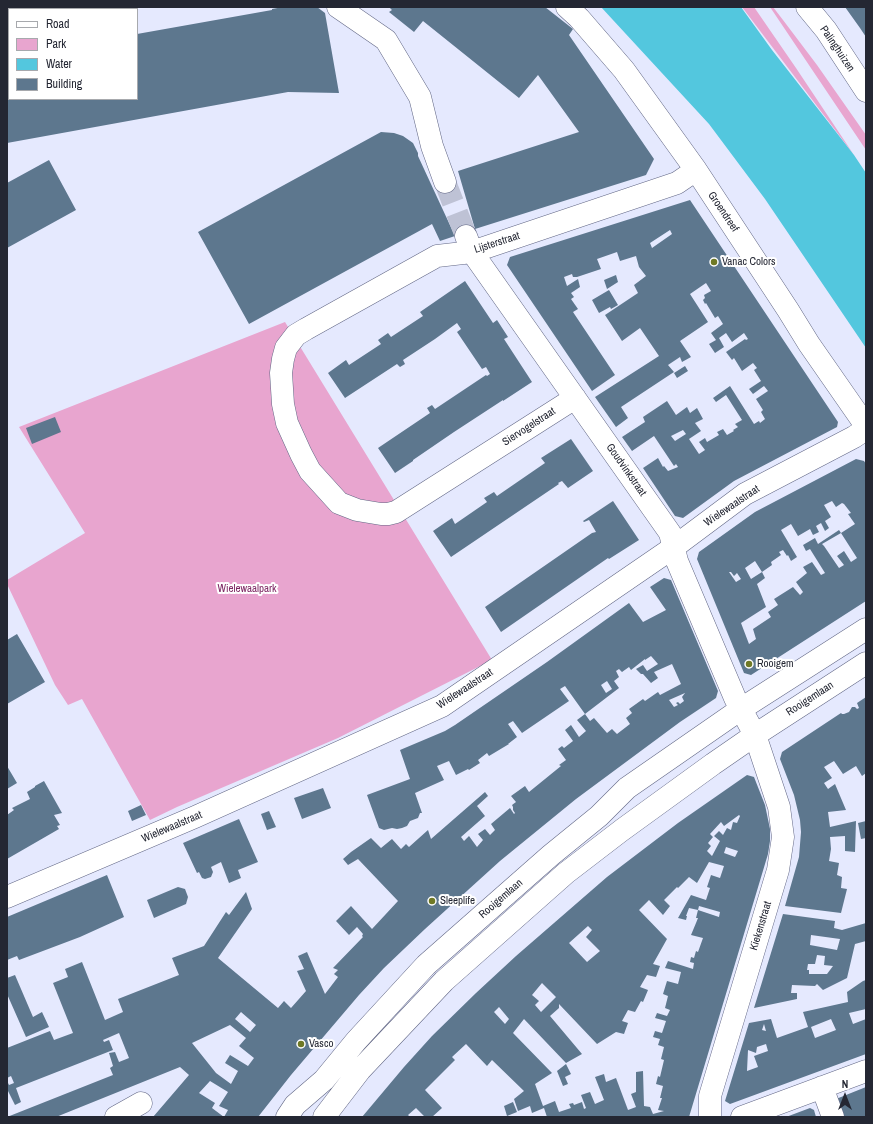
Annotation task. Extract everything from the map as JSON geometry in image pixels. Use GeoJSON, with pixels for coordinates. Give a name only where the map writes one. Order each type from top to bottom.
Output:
{"type":"FeatureCollection","features":[{"type":"Feature","properties":{"kind":"street"},"geometry":{"type":"LineString","coordinates":[[338,7],[386,40],[420,97],[432,146],[445,182]]}},
{"type":"Feature","properties":{"kind":"street","name":"Groendreef"},"geometry":{"type":"LineString","coordinates":[[567,7],[579,18],[624,70],[696,170],[809,344],[866,428]]}},
{"type":"Feature","properties":{"kind":"street","name":"Palinghuizen"},"geometry":{"type":"LineString","coordinates":[[807,7],[826,30],[866,91]]}},
{"type":"Feature","properties":{"kind":"street","name":"Lijsterstraat"},"geometry":{"type":"LineString","coordinates":[[484,456],[396,512],[381,514],[357,510],[339,503],[310,470],[287,423],[284,410],[281,373],[286,348],[296,335],[437,256],[469,244],[677,183],[696,170]]}},
{"type":"Feature","properties":{"kind":"street","name":"Goudvinkstraat"},"geometry":{"type":"LineString","coordinates":[[469,244],[670,533],[677,561],[741,709]]}},
{"type":"Feature","properties":{"kind":"street","name":"Siervogelstraat"},"geometry":{"type":"LineString","coordinates":[[484,456],[575,398]]}},
{"type":"Feature","properties":{"kind":"street","name":"Wielewaalstraat"},"geometry":{"type":"LineString","coordinates":[[7,897],[195,817],[442,706],[674,547],[745,494],[854,437],[866,428]]}},
{"type":"Feature","properties":{"kind":"street","name":"Rooigemlaan"},"geometry":{"type":"LineString","coordinates":[[287,1117],[295,1105],[324,1080],[356,1040],[426,965],[551,855],[599,816],[627,788],[741,709],[866,629]]}},
{"type":"Feature","properties":{"kind":"street","name":"Rooigemlaan"},"geometry":{"type":"LineString","coordinates":[[324,1117],[360,1070],[444,981],[566,873],[713,764],[866,663]]}},
{"type":"Feature","properties":{"kind":"street"},"geometry":{"type":"LineString","coordinates":[[741,709],[755,735]]}},
{"type":"Feature","properties":{"kind":"street","name":"Kiekenstraat"},"geometry":{"type":"LineString","coordinates":[[710,1117],[710,1096],[778,870],[783,837],[779,808],[755,735]]}},
{"type":"Feature","properties":{"kind":"street"},"geometry":{"type":"LineString","coordinates":[[742,1117],[866,1071]]}},
{"type":"Feature","properties":{"kind":"street"},"geometry":{"type":"LineString","coordinates":[[822,1087],[833,1117]]}},
{"type":"Feature","properties":{"kind":"street"},"geometry":{"type":"LineString","coordinates":[[116,1117],[141,1103]]}},
{"type":"Feature","properties":{"kind":"green space"},"geometry":{"type":"Polygon","coordinates":[[[742,7],[754,7],[854,155],[742,7]]]}},
{"type":"Feature","properties":{"kind":"green space"},"geometry":{"type":"Polygon","coordinates":[[[770,7],[773,7],[817,65],[866,135],[866,150],[770,7]]]}},
{"type":"Feature","properties":{"kind":"green space","name":"Wielewaalpark"},"geometry":{"type":"Polygon","coordinates":[[[285,322],[492,660],[338,738],[150,820],[82,699],[68,705],[55,685],[7,584],[7,580],[85,533],[19,427],[285,322]]]}},
{"type":"Feature","properties":{"kind":"water"},"geometry":{"type":"Polygon","coordinates":[[[601,7],[741,7],[772,50],[854,155],[866,173],[866,348],[765,199],[709,124],[601,7]]]}},
{"type":"Feature","properties":{"kind":"building"},"geometry":{"type":"Polygon","coordinates":[[[283,7],[317,7],[325,13],[339,93],[288,92],[7,143],[7,58],[8,100],[138,100],[138,34],[283,7]]]}},
{"type":"Feature","properties":{"kind":"building"},"geometry":{"type":"Polygon","coordinates":[[[389,7],[545,7],[573,29],[569,35],[654,159],[646,175],[475,229],[458,171],[579,132],[538,75],[519,98],[423,21],[414,32],[389,12],[392,10],[389,7]]]}},
{"type":"Feature","properties":{"kind":"building"},"geometry":{"type":"Polygon","coordinates":[[[845,7],[866,7],[866,37],[860,28],[845,7]]]}},
{"type":"Feature","properties":{"kind":"building"},"geometry":{"type":"Polygon","coordinates":[[[381,132],[394,133],[403,136],[413,143],[455,236],[440,241],[432,224],[249,324],[198,232],[381,132]]]}},
{"type":"Feature","properties":{"kind":"building"},"geometry":{"type":"Polygon","coordinates":[[[49,160],[76,210],[7,248],[7,183],[49,160]]]}},
{"type":"Feature","properties":{"kind":"building"},"geometry":{"type":"Polygon","coordinates":[[[690,200],[838,422],[837,427],[734,481],[683,518],[675,516],[643,468],[658,458],[663,467],[664,466],[668,471],[678,467],[676,464],[674,466],[654,436],[632,451],[622,437],[645,422],[643,417],[667,401],[676,415],[687,407],[690,413],[697,408],[703,419],[695,423],[701,431],[689,439],[699,454],[705,450],[699,442],[705,438],[707,442],[719,435],[717,432],[723,429],[727,435],[738,427],[735,424],[742,420],[726,395],[716,402],[713,398],[730,386],[754,424],[759,421],[760,423],[765,419],[761,412],[763,410],[756,399],[768,391],[764,386],[753,394],[749,389],[761,381],[754,370],[757,368],[753,363],[742,371],[734,358],[732,360],[726,352],[745,339],[748,339],[744,333],[732,342],[726,333],[719,338],[724,347],[715,353],[709,344],[716,340],[711,333],[723,324],[718,316],[715,318],[703,300],[705,298],[704,295],[711,291],[706,283],[690,294],[708,322],[680,341],[691,357],[682,362],[680,357],[668,365],[674,372],[621,407],[628,418],[616,427],[595,397],[659,356],[640,328],[622,341],[605,315],[638,293],[634,285],[646,276],[639,267],[636,256],[620,261],[617,252],[597,259],[601,269],[577,277],[573,277],[572,274],[564,277],[567,286],[578,279],[580,287],[571,293],[574,297],[571,299],[578,309],[573,312],[615,375],[592,391],[507,265],[510,257],[690,200]],[[670,230],[650,243],[652,248],[672,234],[670,230]],[[683,430],[671,436],[675,441],[686,434],[683,430]]]}},
{"type":"Feature","properties":{"kind":"building"},"geometry":{"type":"Polygon","coordinates":[[[616,275],[618,282],[607,289],[604,280],[616,275]]]}},
{"type":"Feature","properties":{"kind":"building"},"geometry":{"type":"Polygon","coordinates":[[[465,281],[493,323],[497,320],[508,337],[504,339],[532,382],[454,432],[395,473],[378,448],[430,413],[427,408],[432,405],[435,409],[486,375],[487,376],[490,374],[486,367],[482,369],[457,332],[461,329],[457,323],[403,360],[405,364],[400,367],[397,364],[345,398],[328,373],[346,360],[349,365],[381,344],[378,340],[388,333],[391,337],[423,316],[420,312],[465,281]]]}},
{"type":"Feature","properties":{"kind":"building"},"geometry":{"type":"Polygon","coordinates":[[[609,290],[618,305],[611,309],[610,307],[599,313],[592,300],[609,290]]]}},
{"type":"Feature","properties":{"kind":"building"},"geometry":{"type":"Polygon","coordinates":[[[685,366],[688,371],[677,378],[674,373],[685,366]]]}},
{"type":"Feature","properties":{"kind":"building"},"geometry":{"type":"Polygon","coordinates":[[[55,417],[61,432],[32,444],[26,428],[55,417]]]}},
{"type":"Feature","properties":{"kind":"building"},"geometry":{"type":"Polygon","coordinates":[[[571,439],[593,471],[568,488],[562,481],[558,483],[559,484],[451,557],[433,531],[452,518],[455,524],[487,502],[484,498],[494,492],[497,496],[545,463],[541,458],[571,439]]]}},
{"type":"Feature","properties":{"kind":"building"},"geometry":{"type":"Polygon","coordinates":[[[856,459],[864,461],[866,464],[866,601],[751,675],[744,673],[697,559],[699,552],[755,512],[856,459]],[[832,501],[824,505],[831,517],[825,521],[829,528],[825,531],[821,523],[816,526],[819,532],[813,535],[810,529],[798,536],[791,524],[781,530],[797,557],[791,561],[783,550],[779,552],[781,555],[771,562],[772,565],[762,572],[765,578],[757,584],[766,607],[741,623],[749,644],[756,639],[753,629],[771,617],[768,612],[778,605],[774,599],[793,587],[800,595],[803,592],[796,582],[807,573],[803,567],[812,562],[821,575],[825,573],[810,549],[806,551],[803,545],[815,538],[818,544],[839,530],[841,533],[855,524],[848,514],[851,513],[844,504],[842,503],[836,507],[832,501]],[[841,533],[822,544],[839,568],[844,565],[837,556],[844,551],[851,562],[857,558],[841,533]],[[755,561],[745,568],[751,579],[762,572],[755,561]],[[729,572],[736,582],[741,579],[737,573],[734,576],[731,572],[729,572]]]}},
{"type":"Feature","properties":{"kind":"building"},"geometry":{"type":"Polygon","coordinates":[[[613,501],[639,540],[609,559],[608,558],[501,632],[485,607],[592,533],[596,532],[589,520],[583,521],[613,501]]]}},
{"type":"Feature","properties":{"kind":"building"},"geometry":{"type":"Polygon","coordinates":[[[664,578],[671,580],[718,691],[716,698],[680,722],[576,799],[500,861],[425,929],[384,968],[359,995],[291,1075],[258,1117],[224,1117],[153,1117],[189,1075],[180,1067],[56,1117],[7,1117],[113,1075],[110,1068],[113,1066],[109,1053],[115,1052],[119,1062],[129,1058],[119,1033],[103,1040],[104,1042],[109,1040],[113,1050],[16,1088],[21,1102],[15,1105],[7,1089],[7,1081],[9,1085],[14,1083],[11,1076],[7,1078],[7,1048],[50,1031],[54,1040],[73,1033],[53,983],[68,977],[65,969],[82,962],[105,1020],[123,1012],[118,999],[179,975],[172,958],[204,946],[226,912],[229,915],[246,892],[252,909],[218,958],[278,1008],[284,1001],[291,1008],[306,991],[297,971],[304,969],[298,956],[307,952],[325,994],[338,977],[334,974],[338,970],[333,968],[363,937],[363,934],[357,927],[349,935],[336,921],[351,906],[372,929],[398,901],[358,859],[348,865],[343,859],[371,838],[381,848],[392,839],[401,849],[406,844],[409,847],[428,830],[431,839],[485,792],[488,796],[477,806],[485,816],[461,837],[464,841],[469,836],[477,847],[483,840],[478,834],[485,829],[490,835],[495,830],[491,824],[510,808],[514,814],[515,813],[512,805],[516,802],[511,796],[525,786],[529,792],[561,766],[559,765],[566,760],[558,749],[562,746],[564,748],[573,741],[565,730],[571,725],[579,737],[586,731],[577,720],[585,714],[565,686],[560,689],[569,701],[522,733],[513,721],[508,724],[517,737],[509,744],[489,756],[487,753],[478,760],[480,763],[469,770],[468,769],[456,775],[449,761],[437,766],[444,780],[415,793],[422,813],[420,813],[418,818],[410,821],[407,826],[402,828],[384,830],[379,828],[367,795],[410,779],[400,750],[445,731],[455,725],[547,662],[629,603],[643,622],[666,610],[650,587],[664,578]],[[651,656],[631,670],[629,667],[622,672],[619,669],[616,671],[619,677],[614,681],[619,688],[585,714],[590,721],[594,718],[607,733],[612,729],[617,734],[630,724],[626,718],[632,713],[629,709],[643,699],[645,701],[658,692],[660,695],[681,684],[672,664],[654,672],[658,678],[651,683],[643,674],[641,674],[636,669],[643,665],[647,671],[658,664],[651,656]],[[607,681],[601,685],[606,693],[612,689],[607,681]],[[685,693],[669,700],[674,707],[678,705],[676,703],[678,702],[680,704],[684,701],[682,697],[685,693]],[[241,1012],[235,1019],[250,1032],[256,1025],[241,1012]],[[230,1025],[192,1043],[216,1073],[231,1084],[238,1071],[225,1063],[230,1055],[248,1066],[254,1058],[239,1046],[246,1038],[230,1025]],[[210,1081],[199,1093],[215,1103],[212,1108],[224,1117],[228,1110],[219,1106],[228,1092],[210,1081]]]}},
{"type":"Feature","properties":{"kind":"building"},"geometry":{"type":"Polygon","coordinates":[[[17,634],[45,682],[7,704],[7,640],[17,634]]]}},
{"type":"Feature","properties":{"kind":"building"},"geometry":{"type":"Polygon","coordinates":[[[866,697],[866,773],[862,776],[856,766],[843,774],[834,761],[824,767],[832,778],[824,783],[828,789],[835,784],[846,810],[828,812],[830,827],[856,821],[855,852],[845,851],[845,836],[830,837],[831,849],[829,861],[839,863],[837,875],[842,877],[841,888],[847,889],[841,913],[785,906],[799,857],[801,832],[800,820],[794,795],[780,759],[782,752],[841,713],[844,714],[849,712],[852,707],[857,709],[859,708],[857,703],[866,697]]]}},
{"type":"Feature","properties":{"kind":"building"},"geometry":{"type":"Polygon","coordinates":[[[7,766],[17,783],[7,789],[7,766]]]}},
{"type":"Feature","properties":{"kind":"building"},"geometry":{"type":"Polygon","coordinates":[[[747,775],[754,777],[765,805],[770,829],[768,854],[689,1117],[547,1117],[544,1108],[532,1113],[530,1106],[518,1111],[514,1099],[524,1091],[492,1060],[487,1066],[466,1044],[452,1057],[455,1060],[425,1090],[442,1108],[432,1117],[425,1117],[416,1108],[408,1115],[410,1117],[362,1117],[432,1036],[476,993],[607,877],[678,823],[747,775]],[[739,815],[724,826],[721,822],[710,834],[713,837],[708,843],[711,846],[707,851],[712,856],[720,841],[714,836],[719,831],[723,835],[727,828],[731,830],[733,822],[737,823],[740,816],[739,815]],[[726,847],[724,853],[735,857],[738,851],[726,847]],[[709,862],[697,883],[689,877],[664,900],[670,906],[663,915],[649,900],[639,910],[667,939],[653,964],[660,966],[656,977],[647,975],[640,987],[648,990],[643,1002],[641,1001],[635,1012],[628,1010],[622,1021],[628,1023],[624,1034],[616,1032],[597,1044],[559,1004],[559,1008],[550,1016],[582,1054],[566,1063],[524,1019],[513,1033],[552,1073],[535,1084],[543,1106],[555,1101],[559,1112],[571,1108],[569,1104],[573,1103],[574,1105],[582,1102],[584,1109],[586,1108],[581,1095],[590,1092],[595,1104],[604,1100],[595,1077],[604,1074],[606,1082],[616,1078],[628,1110],[636,1107],[631,1094],[636,1092],[636,1072],[643,1071],[644,1106],[650,1107],[653,1114],[664,1111],[658,1110],[662,1098],[660,1098],[663,1086],[656,1084],[658,1076],[660,1077],[664,1060],[661,1059],[664,1047],[658,1045],[660,1039],[653,1037],[655,1031],[662,1033],[666,1021],[655,1018],[657,1013],[667,1016],[670,1010],[665,1008],[668,996],[663,994],[667,981],[678,984],[681,972],[665,968],[668,961],[693,969],[694,963],[690,962],[691,957],[694,958],[696,951],[698,952],[703,938],[691,935],[698,918],[696,918],[698,910],[689,908],[686,920],[678,918],[691,895],[706,900],[710,888],[707,887],[711,875],[720,878],[724,866],[709,862]],[[699,906],[698,910],[719,917],[720,912],[699,906]],[[588,926],[569,943],[587,962],[600,951],[586,937],[592,930],[588,926]],[[542,983],[532,995],[539,1001],[535,1005],[541,1012],[556,997],[542,983]],[[499,1007],[494,1012],[505,1024],[509,1019],[499,1007]]]}},
{"type":"Feature","properties":{"kind":"building"},"geometry":{"type":"Polygon","coordinates":[[[44,781],[62,813],[54,815],[60,825],[57,826],[59,829],[7,859],[7,815],[14,810],[12,808],[30,799],[27,792],[44,781]]]}},
{"type":"Feature","properties":{"kind":"building"},"geometry":{"type":"Polygon","coordinates":[[[323,788],[331,808],[302,819],[294,798],[323,788]]]}},
{"type":"Feature","properties":{"kind":"building"},"geometry":{"type":"Polygon","coordinates":[[[141,805],[146,815],[132,821],[128,811],[141,805]]]}},
{"type":"Feature","properties":{"kind":"building"},"geometry":{"type":"Polygon","coordinates":[[[269,811],[276,827],[267,830],[261,814],[269,811]]]}},
{"type":"Feature","properties":{"kind":"building"},"geometry":{"type":"Polygon","coordinates":[[[239,819],[258,862],[238,870],[241,878],[229,883],[221,862],[211,867],[213,872],[211,877],[205,879],[202,878],[199,872],[197,873],[183,843],[239,819]]]}},
{"type":"Feature","properties":{"kind":"building"},"geometry":{"type":"Polygon","coordinates":[[[866,821],[866,838],[861,839],[858,823],[866,821]]]}},
{"type":"Feature","properties":{"kind":"building"},"geometry":{"type":"Polygon","coordinates":[[[107,875],[124,917],[80,937],[19,960],[17,956],[7,960],[7,917],[107,875]]]}},
{"type":"Feature","properties":{"kind":"building"},"geometry":{"type":"Polygon","coordinates":[[[178,887],[185,889],[188,897],[186,904],[154,918],[147,900],[178,887]]]}},
{"type":"Feature","properties":{"kind":"building"},"geometry":{"type":"Polygon","coordinates":[[[783,914],[835,921],[834,928],[842,930],[866,923],[866,941],[855,944],[847,978],[823,990],[817,984],[815,986],[792,985],[791,993],[797,993],[797,999],[754,1008],[783,914]],[[811,935],[810,945],[837,950],[840,939],[811,935]],[[817,955],[815,964],[808,964],[807,970],[809,970],[809,974],[827,974],[833,966],[824,965],[825,956],[817,955]]]}},
{"type":"Feature","properties":{"kind":"building"},"geometry":{"type":"Polygon","coordinates":[[[15,975],[33,1017],[42,1012],[49,1027],[26,1037],[7,994],[7,978],[15,975]]]}},
{"type":"Feature","properties":{"kind":"building"},"geometry":{"type":"Polygon","coordinates":[[[866,980],[866,1009],[849,1013],[853,1024],[866,1019],[866,1054],[730,1104],[725,1101],[749,1023],[771,1019],[777,1038],[808,1027],[803,1012],[848,1002],[847,992],[866,980]],[[831,1019],[811,1027],[815,1038],[836,1030],[831,1019]],[[764,1024],[762,1030],[766,1031],[764,1024]],[[766,1044],[757,1047],[756,1053],[748,1050],[747,1071],[758,1067],[754,1056],[768,1051],[766,1044]]]}},
{"type":"Feature","properties":{"kind":"building"},"geometry":{"type":"Polygon","coordinates":[[[566,1064],[571,1074],[565,1077],[568,1084],[563,1086],[557,1071],[566,1064]]]}},
{"type":"Feature","properties":{"kind":"building"},"geometry":{"type":"Polygon","coordinates":[[[866,1087],[866,1117],[843,1117],[836,1099],[866,1087]]]}},
{"type":"Feature","properties":{"kind":"building"},"geometry":{"type":"Polygon","coordinates":[[[513,1102],[517,1112],[507,1116],[504,1106],[513,1102]]]}},
{"type":"Feature","properties":{"kind":"building"},"geometry":{"type":"Polygon","coordinates":[[[810,1108],[814,1110],[816,1117],[786,1117],[810,1108]]]}},
{"type":"Feature","properties":{"kind":"tunnel"},"geometry":{"type":"LineString","coordinates":[[445,182],[466,236]]}},
{"type":"Feature","properties":{"kind":"place","name":"Vanac Colors"},"geometry":{"type":"Point","coordinates":[714,262]}},
{"type":"Feature","properties":{"kind":"place","name":"Rooigem"},"geometry":{"type":"Point","coordinates":[749,664]}},
{"type":"Feature","properties":{"kind":"place","name":"Sleeplife"},"geometry":{"type":"Point","coordinates":[432,901]}},
{"type":"Feature","properties":{"kind":"place","name":"Vasco"},"geometry":{"type":"Point","coordinates":[301,1044]}}]}
